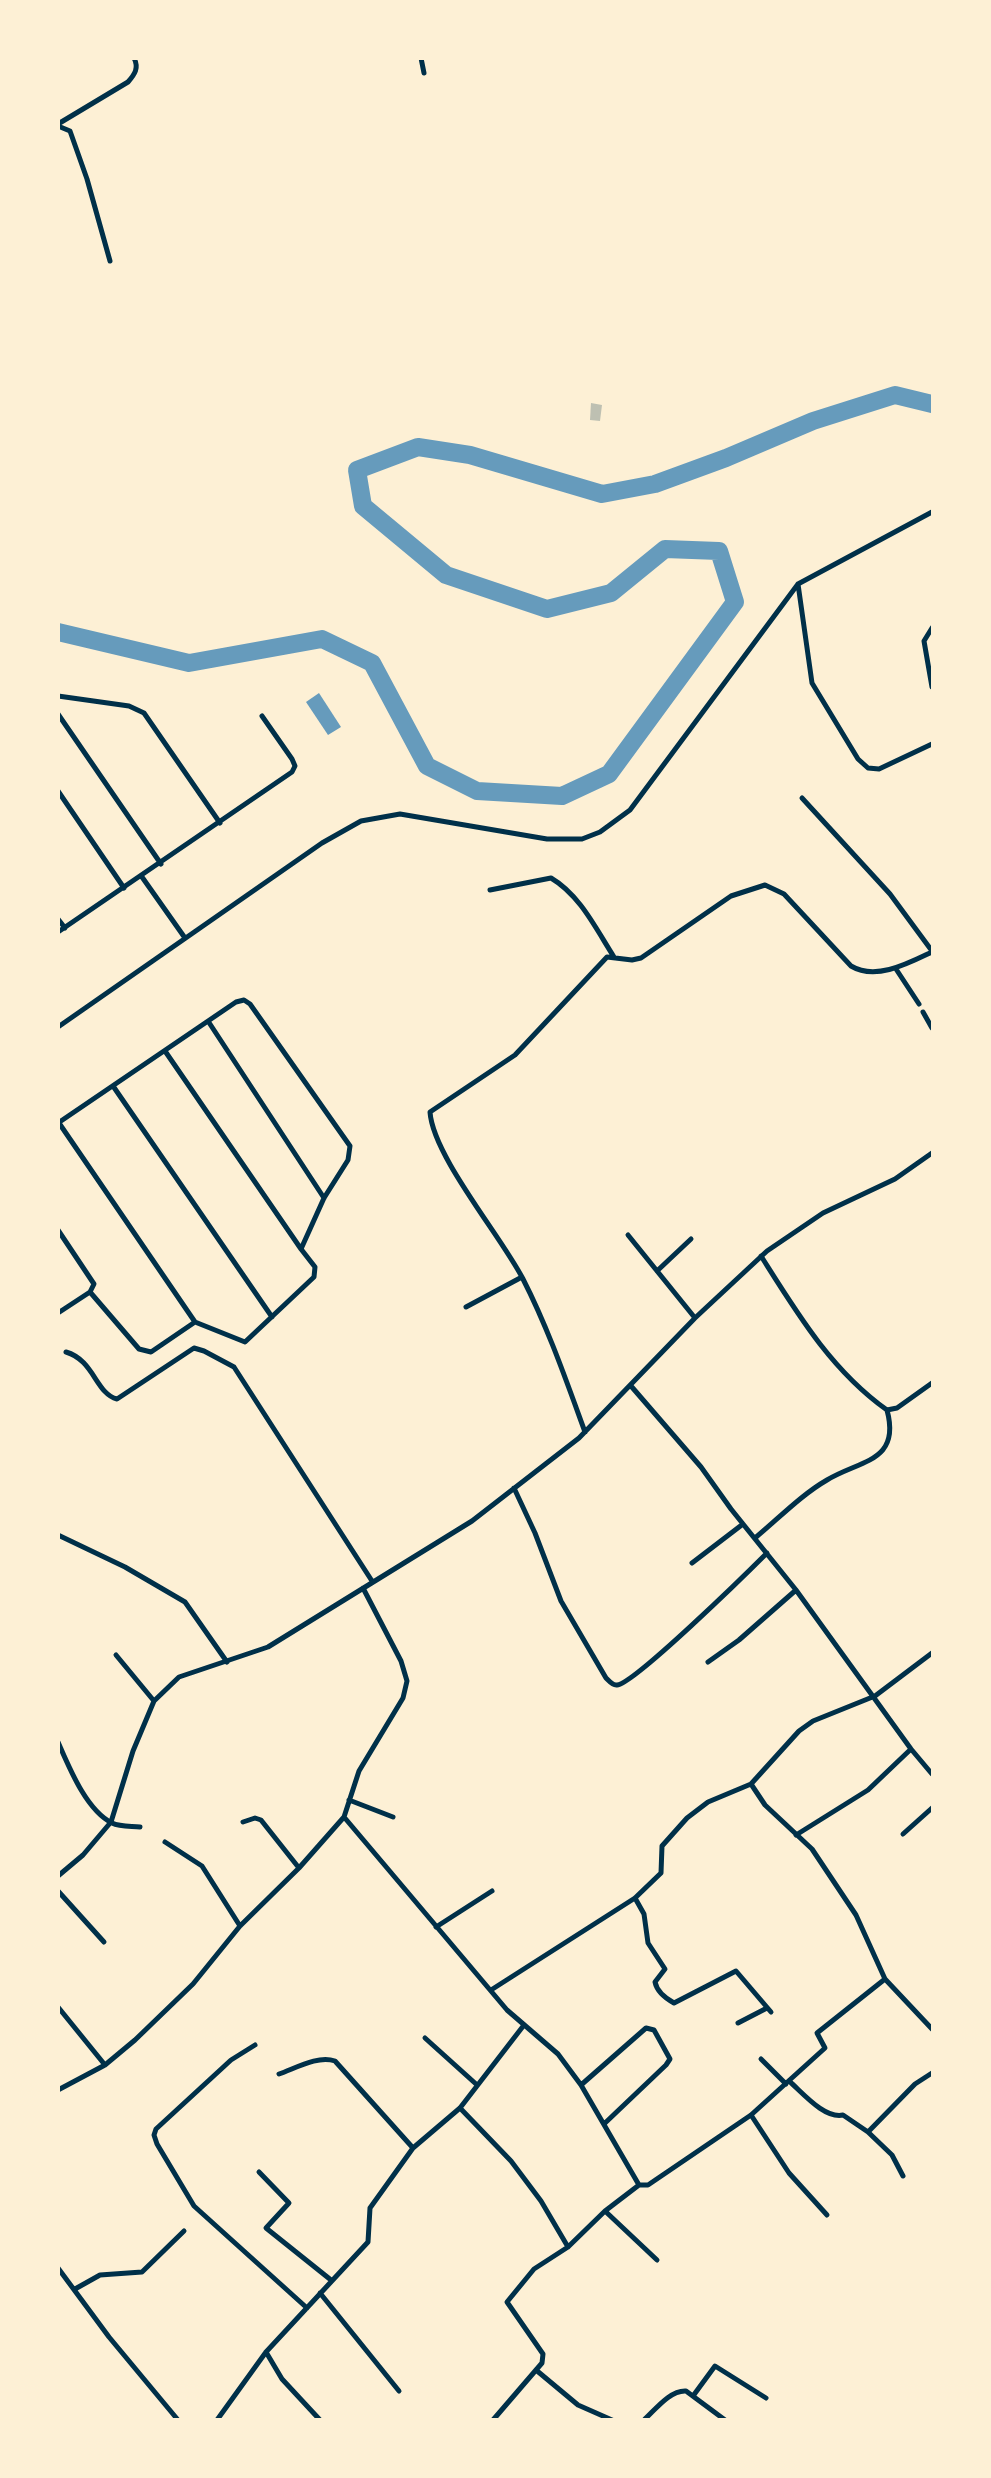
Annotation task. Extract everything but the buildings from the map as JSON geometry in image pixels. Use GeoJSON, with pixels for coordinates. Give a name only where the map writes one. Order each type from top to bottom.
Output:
{"type":"FeatureCollection","features":[{"type":"Feature","properties":{"kind":"street"},"geometry":{"type":"LineString","coordinates":[[58,125],[128,82],[135,75],[137,65],[134,58]]}},
{"type":"Feature","properties":{"kind":"street"},"geometry":{"type":"LineString","coordinates":[[421,58],[424,73]]}},
{"type":"Feature","properties":{"kind":"street"},"geometry":{"type":"LineString","coordinates":[[58,125],[70,131],[87,179],[110,261]]}},
{"type":"Feature","properties":{"kind":"street"},"geometry":{"type":"LineString","coordinates":[[58,1027],[322,843],[361,821],[400,814],[547,839],[582,838],[600,832],[630,810],[798,584],[933,512]]}},
{"type":"Feature","properties":{"kind":"street"},"geometry":{"type":"LineString","coordinates":[[798,584],[812,683],[858,759],[868,768],[879,769],[933,744]]}},
{"type":"Feature","properties":{"kind":"street"},"geometry":{"type":"LineString","coordinates":[[933,628],[924,641],[933,687]]}},
{"type":"Feature","properties":{"kind":"street"},"geometry":{"type":"LineString","coordinates":[[58,696],[129,706],[144,713],[219,823]]}},
{"type":"Feature","properties":{"kind":"street"},"geometry":{"type":"LineString","coordinates":[[58,714],[161,864]]}},
{"type":"Feature","properties":{"kind":"street"},"geometry":{"type":"LineString","coordinates":[[58,932],[142,877],[292,772],[295,766],[262,716]]}},
{"type":"Feature","properties":{"kind":"street"},"geometry":{"type":"LineString","coordinates":[[58,791],[124,888]]}},
{"type":"Feature","properties":{"kind":"street"},"geometry":{"type":"LineString","coordinates":[[585,1432],[551,1339],[522,1277],[453,1167],[431,1127],[430,1112],[515,1055],[607,957],[632,960],[641,958],[731,896],[765,885],[784,894],[851,966],[861,972],[896,969],[933,951],[890,894],[802,798]]}},
{"type":"Feature","properties":{"kind":"street"},"geometry":{"type":"LineString","coordinates":[[142,877],[186,938]]}},
{"type":"Feature","properties":{"kind":"street"},"geometry":{"type":"LineString","coordinates":[[490,890],[551,878],[565,886],[577,901],[614,957]]}},
{"type":"Feature","properties":{"kind":"street"},"geometry":{"type":"LineString","coordinates":[[58,919],[65,928]]}},
{"type":"Feature","properties":{"kind":"street"},"geometry":{"type":"LineString","coordinates":[[896,969],[919,1004]]}},
{"type":"Feature","properties":{"kind":"street"},"geometry":{"type":"LineString","coordinates":[[165,1051],[301,1249],[315,1267],[314,1277],[245,1342],[195,1322],[59,1123],[236,1002],[244,1000],[250,1004],[350,1146],[348,1160],[324,1198],[301,1249]]}},
{"type":"Feature","properties":{"kind":"street"},"geometry":{"type":"LineString","coordinates":[[923,1012],[933,1028]]}},
{"type":"Feature","properties":{"kind":"street"},"geometry":{"type":"LineString","coordinates":[[208,1021],[324,1198]]}},
{"type":"Feature","properties":{"kind":"street"},"geometry":{"type":"LineString","coordinates":[[113,1086],[272,1317]]}},
{"type":"Feature","properties":{"kind":"street"},"geometry":{"type":"LineString","coordinates":[[58,1875],[90,1847],[111,1822],[133,1750],[154,1701],[179,1677],[268,1647],[472,1521],[585,1432],[695,1318],[760,1256],[823,1213],[895,1179],[933,1153]]}},
{"type":"Feature","properties":{"kind":"street"},"geometry":{"type":"LineString","coordinates":[[58,1230],[94,1284],[90,1292],[58,1313]]}},
{"type":"Feature","properties":{"kind":"street"},"geometry":{"type":"LineString","coordinates":[[628,1235],[695,1318]]}},
{"type":"Feature","properties":{"kind":"street"},"geometry":{"type":"LineString","coordinates":[[657,1271],[691,1239]]}},
{"type":"Feature","properties":{"kind":"street"},"geometry":{"type":"LineString","coordinates":[[755,1538],[827,1480],[862,1465],[879,1454],[890,1439],[892,1429],[888,1410],[868,1396],[827,1354],[804,1325],[760,1256]]}},
{"type":"Feature","properties":{"kind":"street"},"geometry":{"type":"LineString","coordinates":[[466,1307],[522,1277]]}},
{"type":"Feature","properties":{"kind":"street"},"geometry":{"type":"LineString","coordinates":[[90,1292],[144,1352],[151,1352],[195,1322]]}},
{"type":"Feature","properties":{"kind":"street"},"geometry":{"type":"LineString","coordinates":[[66,1352],[84,1360],[109,1396],[117,1399],[194,1348],[234,1367],[372,1581]]}},
{"type":"Feature","properties":{"kind":"street"},"geometry":{"type":"LineString","coordinates":[[888,1410],[897,1408],[933,1383]]}},
{"type":"Feature","properties":{"kind":"street"},"geometry":{"type":"LineString","coordinates":[[631,1386],[701,1467],[875,1696],[911,1749],[933,1774]]}},
{"type":"Feature","properties":{"kind":"street"},"geometry":{"type":"LineString","coordinates":[[514,1488],[536,1533],[561,1601],[606,1678],[614,1685],[618,1685],[638,1672],[722,1598],[767,1553]]}},
{"type":"Feature","properties":{"kind":"street"},"geometry":{"type":"LineString","coordinates":[[692,1563],[743,1524]]}},
{"type":"Feature","properties":{"kind":"street"},"geometry":{"type":"LineString","coordinates":[[58,1535],[125,1567],[185,1602],[227,1662]]}},
{"type":"Feature","properties":{"kind":"street"},"geometry":{"type":"LineString","coordinates":[[58,2090],[105,2065],[193,1984],[240,1926],[299,1868],[344,1817],[359,1771],[403,1698],[407,1681],[401,1661],[363,1588]]}},
{"type":"Feature","properties":{"kind":"street"},"geometry":{"type":"LineString","coordinates":[[708,1662],[739,1640],[796,1590]]}},
{"type":"Feature","properties":{"kind":"street"},"geometry":{"type":"LineString","coordinates":[[491,1990],[635,1898],[661,1873],[662,1846],[687,1818],[708,1802],[751,1784],[799,1731],[813,1721],[875,1696],[933,1653]]}},
{"type":"Feature","properties":{"kind":"street"},"geometry":{"type":"LineString","coordinates":[[116,1655],[154,1701]]}},
{"type":"Feature","properties":{"kind":"street"},"geometry":{"type":"LineString","coordinates":[[58,1742],[78,1786],[111,1822],[140,1827]]}},
{"type":"Feature","properties":{"kind":"street"},"geometry":{"type":"LineString","coordinates":[[796,1835],[868,1790],[911,1749]]}},
{"type":"Feature","properties":{"kind":"street"},"geometry":{"type":"LineString","coordinates":[[751,1784],[765,1805],[812,1849],[856,1915],[885,1979],[933,2030]]}},
{"type":"Feature","properties":{"kind":"street"},"geometry":{"type":"LineString","coordinates":[[349,1800],[393,1817]]}},
{"type":"Feature","properties":{"kind":"street"},"geometry":{"type":"LineString","coordinates":[[903,1834],[933,1808]]}},
{"type":"Feature","properties":{"kind":"street"},"geometry":{"type":"LineString","coordinates":[[344,1817],[491,1990],[524,2025],[558,2054],[581,2085],[639,2185]]}},
{"type":"Feature","properties":{"kind":"street"},"geometry":{"type":"LineString","coordinates":[[243,1822],[255,1818],[261,1820],[299,1868]]}},
{"type":"Feature","properties":{"kind":"street"},"geometry":{"type":"LineString","coordinates":[[165,1842],[202,1866],[240,1926]]}},
{"type":"Feature","properties":{"kind":"street"},"geometry":{"type":"LineString","coordinates":[[58,1891],[104,1942]]}},
{"type":"Feature","properties":{"kind":"street"},"geometry":{"type":"LineString","coordinates":[[436,1927],[492,1891]]}},
{"type":"Feature","properties":{"kind":"street"},"geometry":{"type":"LineString","coordinates":[[635,1898],[644,1914],[648,1943],[665,1969],[655,1982],[656,1989],[674,2003],[736,1971],[769,2010],[738,2023]]}},
{"type":"Feature","properties":{"kind":"street"},"geometry":{"type":"LineString","coordinates":[[493,2420],[542,2363],[543,2354],[507,2302],[534,2269],[568,2247],[605,2211],[639,2185],[648,2185],[751,2115],[825,2048],[817,2033],[885,1979]]}},
{"type":"Feature","properties":{"kind":"street"},"geometry":{"type":"LineString","coordinates":[[58,2007],[105,2065]]}},
{"type":"Feature","properties":{"kind":"street"},"geometry":{"type":"LineString","coordinates":[[218,2420],[266,2352],[368,2242],[370,2208],[413,2148],[460,2108],[476,2084],[524,2025]]}},
{"type":"Feature","properties":{"kind":"street"},"geometry":{"type":"LineString","coordinates":[[581,2085],[646,2028],[654,2030],[665,2046],[670,2056],[669,2061],[604,2124]]}},
{"type":"Feature","properties":{"kind":"street"},"geometry":{"type":"LineString","coordinates":[[425,2038],[476,2084]]}},
{"type":"Feature","properties":{"kind":"street"},"geometry":{"type":"LineString","coordinates":[[255,2045],[231,2060],[156,2129],[154,2135],[157,2144],[194,2206],[307,2308]]}},
{"type":"Feature","properties":{"kind":"street"},"geometry":{"type":"LineString","coordinates":[[279,2074],[317,2060],[327,2058],[335,2061],[413,2148]]}},
{"type":"Feature","properties":{"kind":"street"},"geometry":{"type":"LineString","coordinates":[[761,2059],[821,2109],[838,2116],[843,2115],[868,2132],[892,2155],[903,2176]]}},
{"type":"Feature","properties":{"kind":"street"},"geometry":{"type":"LineString","coordinates":[[868,2132],[915,2084],[933,2073]]}},
{"type":"Feature","properties":{"kind":"street"},"geometry":{"type":"LineString","coordinates":[[460,2108],[511,2161],[541,2201],[568,2247]]}},
{"type":"Feature","properties":{"kind":"street"},"geometry":{"type":"LineString","coordinates":[[751,2115],[795,2181],[827,2215]]}},
{"type":"Feature","properties":{"kind":"street"},"geometry":{"type":"LineString","coordinates":[[258,2172],[289,2203],[266,2228],[331,2280]]}},
{"type":"Feature","properties":{"kind":"street"},"geometry":{"type":"LineString","coordinates":[[605,2211],[657,2260]]}},
{"type":"Feature","properties":{"kind":"street"},"geometry":{"type":"LineString","coordinates":[[75,2289],[100,2275],[142,2272],[184,2230]]}},
{"type":"Feature","properties":{"kind":"street"},"geometry":{"type":"LineString","coordinates":[[58,2268],[109,2337],[178,2420]]}},
{"type":"Feature","properties":{"kind":"street"},"geometry":{"type":"LineString","coordinates":[[320,2293],[399,2391]]}},
{"type":"Feature","properties":{"kind":"street"},"geometry":{"type":"LineString","coordinates":[[266,2352],[282,2379],[320,2420]]}},
{"type":"Feature","properties":{"kind":"street"},"geometry":{"type":"LineString","coordinates":[[693,2396],[715,2366],[766,2398]]}},
{"type":"Feature","properties":{"kind":"street"},"geometry":{"type":"LineString","coordinates":[[536,2370],[578,2405],[612,2420]]}},
{"type":"Feature","properties":{"kind":"street"},"geometry":{"type":"LineString","coordinates":[[644,2420],[672,2394],[680,2391],[693,2396],[725,2420]]}},
{"type":"Feature","properties":{"kind":"water"},"geometry":{"type":"Polygon","coordinates":[[[319,693],[341,727],[328,735],[306,702],[319,693]]]}},
{"type":"Feature","properties":{"kind":"waterway"},"geometry":{"type":"LineString","coordinates":[[58,632],[189,663],[322,639],[372,663],[427,766],[477,791],[562,796],[609,774],[735,602],[719,551],[665,549],[611,593],[547,609],[446,575],[363,506],[357,470],[418,447],[470,455],[602,494],[655,484],[726,458],[813,421],[895,395],[932,404]]}}]}
